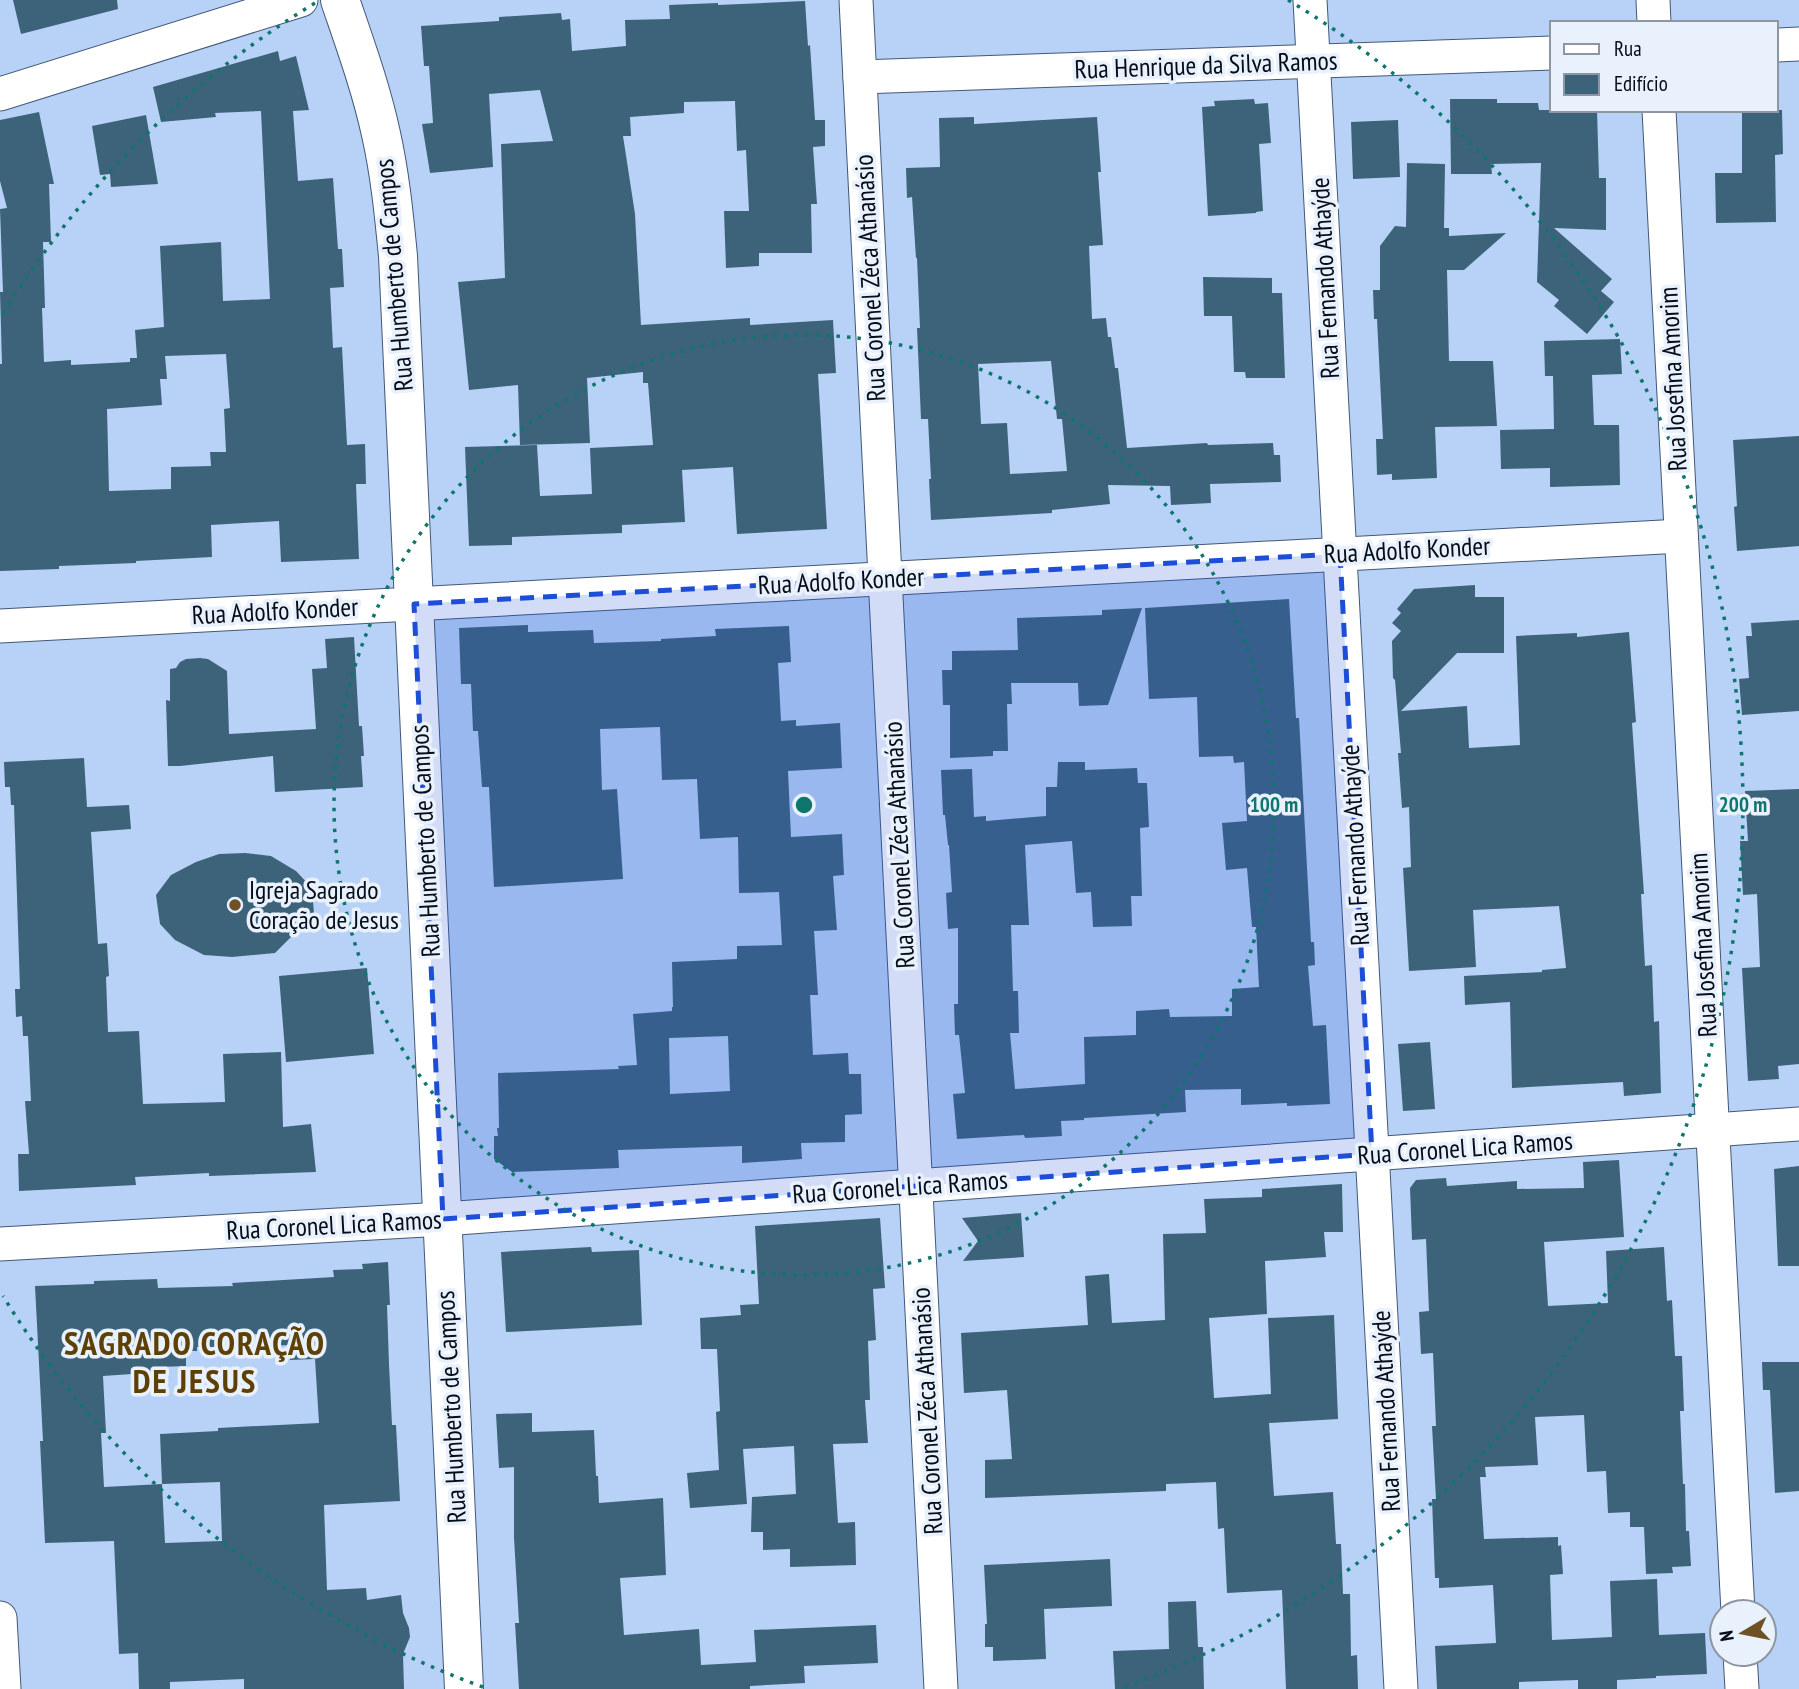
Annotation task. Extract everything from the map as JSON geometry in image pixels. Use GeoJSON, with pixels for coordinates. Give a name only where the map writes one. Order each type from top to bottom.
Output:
{"type":"FeatureCollection","features":[{"type":"Feature","properties":{"kind":"main road","name":"Rua Humberto de Campos"},"geometry":{"type":"LineString","coordinates":[[340,0],[378,123],[391,192],[400,300],[464,1689]]}},
{"type":"Feature","properties":{"kind":"street"},"geometry":{"type":"LineString","coordinates":[[0,94],[301,0]]}},
{"type":"Feature","properties":{"kind":"street","name":"Rua Coronel Zéca Athanásio"},"geometry":{"type":"LineString","coordinates":[[856,0],[941,1689]]}},
{"type":"Feature","properties":{"kind":"street","name":"Rua Fernando Athaýde"},"geometry":{"type":"LineString","coordinates":[[1310,0],[1401,1689]]}},
{"type":"Feature","properties":{"kind":"street"},"geometry":{"type":"LineString","coordinates":[[1653,0],[1654,21]]}},
{"type":"Feature","properties":{"kind":"street"},"geometry":{"type":"LineString","coordinates":[[1778,45],[1799,44]]}},
{"type":"Feature","properties":{"kind":"street","name":"Rua Henrique da Silva Ramos"},"geometry":{"type":"LineString","coordinates":[[860,77],[1550,53]]}},
{"type":"Feature","properties":{"kind":"street","name":"Rua Josefina Amorim"},"geometry":{"type":"LineString","coordinates":[[1659,112],[1737,1598]]}},
{"type":"Feature","properties":{"kind":"street","name":"Rua Adolfo Konder"},"geometry":{"type":"LineString","coordinates":[[0,626],[1681,536]]}},
{"type":"Feature","properties":{"kind":"street","name":"Rua Coronel Lica Ramos"},"geometry":{"type":"LineString","coordinates":[[0,1244],[443,1219],[1799,1124]]}},
{"type":"Feature","properties":{"kind":"street"},"geometry":{"type":"LineString","coordinates":[[0,1618],[4,1689]]}},
{"type":"Feature","properties":{"kind":"street"},"geometry":{"type":"LineString","coordinates":[[1741,1668],[1742,1689]]}},
{"type":"Feature","properties":{"kind":"highlighted area"},"geometry":{"type":"Polygon","coordinates":[[[1340,554],[1372,1154],[443,1219],[414,604],[1340,554]]]}},
{"type":"Feature","properties":{"kind":"building"},"geometry":{"type":"Polygon","coordinates":[[[13,0],[117,0],[118,9],[21,34],[13,0]]]}},
{"type":"Feature","properties":{"kind":"building"},"geometry":{"type":"Polygon","coordinates":[[[805,1],[815,120],[825,120],[825,146],[813,147],[817,204],[811,204],[812,253],[759,253],[759,266],[726,268],[724,211],[749,211],[746,150],[737,151],[735,101],[684,102],[684,113],[630,117],[631,136],[623,136],[635,214],[641,325],[750,318],[750,325],[833,320],[836,373],[818,374],[827,529],[737,534],[733,467],[682,470],[685,522],[622,525],[622,533],[512,537],[512,545],[469,546],[465,447],[537,445],[540,496],[592,494],[590,448],[653,445],[648,383],[643,383],[643,372],[587,378],[590,443],[520,445],[518,385],[469,390],[458,282],[505,278],[501,144],[553,141],[540,90],[489,94],[493,167],[430,173],[422,124],[433,123],[429,66],[424,66],[421,26],[499,21],[499,17],[561,13],[562,20],[570,19],[572,51],[626,46],[625,20],[670,19],[669,5],[805,1]]]}},
{"type":"Feature","properties":{"kind":"building"},"geometry":{"type":"Polygon","coordinates":[[[278,51],[280,61],[296,56],[309,110],[293,111],[298,181],[333,178],[338,249],[342,249],[344,287],[330,288],[333,348],[342,347],[347,445],[365,444],[366,484],[356,484],[359,559],[281,562],[279,521],[211,525],[212,557],[0,571],[0,292],[3,292],[0,209],[7,208],[0,181],[0,120],[39,112],[54,184],[49,184],[51,242],[43,242],[44,362],[71,360],[71,365],[130,362],[130,358],[137,358],[135,330],[164,327],[160,246],[221,242],[223,301],[270,299],[261,111],[215,113],[216,117],[161,122],[153,87],[278,51]],[[226,354],[165,356],[167,379],[160,379],[162,405],[107,409],[109,491],[171,489],[171,467],[211,466],[210,452],[226,452],[224,409],[230,408],[226,354]]]}},
{"type":"Feature","properties":{"kind":"building"},"geometry":{"type":"Polygon","coordinates":[[[1254,99],[1255,104],[1268,103],[1271,143],[1259,144],[1263,211],[1208,216],[1202,107],[1215,106],[1214,101],[1254,99]]]}},
{"type":"Feature","properties":{"kind":"building"},"geometry":{"type":"Polygon","coordinates":[[[1450,99],[1497,99],[1497,103],[1538,103],[1539,110],[1550,112],[1597,112],[1599,178],[1606,178],[1606,230],[1554,228],[1612,279],[1601,291],[1614,302],[1587,334],[1554,306],[1559,300],[1537,282],[1541,163],[1491,164],[1492,174],[1451,174],[1450,99]]]}},
{"type":"Feature","properties":{"kind":"building"},"geometry":{"type":"Polygon","coordinates":[[[1782,110],[1783,154],[1775,155],[1776,222],[1716,223],[1715,173],[1742,173],[1742,112],[1782,110]]]}},
{"type":"Feature","properties":{"kind":"building"},"geometry":{"type":"Polygon","coordinates":[[[146,115],[158,184],[111,187],[110,174],[100,175],[92,126],[146,115]]]}},
{"type":"Feature","properties":{"kind":"building"},"geometry":{"type":"Polygon","coordinates":[[[974,117],[974,124],[1097,117],[1103,245],[1089,246],[1092,319],[1106,318],[1115,368],[1118,368],[1127,448],[1207,443],[1273,443],[1274,455],[1280,455],[1281,482],[1210,484],[1211,503],[1171,505],[1170,486],[1108,485],[1110,504],[1052,510],[1052,513],[931,520],[928,419],[921,419],[917,258],[912,197],[907,198],[906,168],[940,167],[939,118],[974,117]],[[1051,361],[978,364],[981,424],[1007,423],[1010,474],[1067,471],[1062,419],[1057,419],[1051,361]]]}},
{"type":"Feature","properties":{"kind":"building"},"geometry":{"type":"Polygon","coordinates":[[[1398,120],[1400,177],[1353,179],[1351,122],[1398,120]]]}},
{"type":"Feature","properties":{"kind":"building"},"geometry":{"type":"Polygon","coordinates":[[[1407,163],[1445,164],[1444,228],[1449,228],[1449,236],[1506,233],[1464,270],[1447,270],[1449,361],[1493,361],[1497,426],[1435,427],[1437,478],[1392,480],[1392,474],[1377,475],[1376,439],[1383,439],[1373,290],[1380,290],[1380,246],[1395,226],[1406,227],[1407,163]]]}},
{"type":"Feature","properties":{"kind":"building"},"geometry":{"type":"Polygon","coordinates":[[[1203,277],[1272,278],[1272,293],[1282,293],[1285,378],[1246,378],[1245,372],[1234,372],[1232,316],[1204,316],[1203,277]]]}},
{"type":"Feature","properties":{"kind":"building"},"geometry":{"type":"Polygon","coordinates":[[[1620,339],[1622,374],[1592,375],[1594,425],[1619,425],[1620,485],[1550,487],[1550,468],[1501,469],[1500,430],[1554,429],[1553,376],[1545,376],[1544,341],[1620,339]]]}},
{"type":"Feature","properties":{"kind":"building"},"geometry":{"type":"Polygon","coordinates":[[[1799,436],[1799,546],[1737,551],[1733,440],[1799,436]]]}},
{"type":"Feature","properties":{"kind":"building"},"geometry":{"type":"Polygon","coordinates":[[[1475,585],[1475,597],[1504,597],[1504,653],[1457,653],[1401,711],[1467,706],[1469,748],[1520,745],[1516,636],[1577,633],[1577,637],[1629,632],[1636,722],[1632,723],[1644,894],[1641,894],[1645,966],[1652,965],[1654,1022],[1659,1021],[1661,1093],[1624,1096],[1623,1082],[1512,1088],[1510,1002],[1465,1005],[1464,976],[1542,972],[1566,968],[1559,906],[1473,910],[1476,967],[1409,971],[1403,868],[1411,867],[1409,807],[1402,808],[1398,753],[1401,753],[1392,641],[1401,631],[1392,623],[1401,613],[1397,609],[1414,589],[1475,585]]]}},
{"type":"Feature","properties":{"kind":"building"},"geometry":{"type":"Polygon","coordinates":[[[1289,599],[1296,718],[1299,718],[1311,942],[1314,942],[1315,965],[1308,966],[1313,1026],[1326,1025],[1330,1104],[1241,1105],[1241,1089],[1185,1090],[1186,1112],[1061,1121],[1062,1136],[957,1139],[953,1094],[965,1093],[959,1035],[955,1035],[954,1004],[958,1004],[958,928],[948,929],[946,893],[952,892],[941,770],[972,769],[974,817],[986,816],[986,821],[1046,816],[1046,787],[1057,787],[1058,762],[1085,762],[1085,770],[1137,768],[1138,783],[1147,783],[1149,827],[1140,828],[1142,896],[1131,896],[1132,926],[1093,927],[1091,892],[1076,893],[1072,841],[1025,845],[1029,925],[1011,925],[1013,991],[1018,991],[1019,1033],[1010,1033],[1015,1089],[1085,1084],[1084,1037],[1136,1035],[1136,1011],[1169,1009],[1170,1017],[1232,1016],[1232,989],[1259,987],[1256,927],[1252,927],[1247,868],[1226,870],[1222,823],[1247,821],[1244,762],[1234,763],[1233,756],[1199,757],[1197,697],[1149,699],[1145,608],[1289,599]]]}},
{"type":"Feature","properties":{"kind":"building"},"geometry":{"type":"Polygon","coordinates":[[[1142,608],[1108,705],[1079,706],[1078,683],[1011,683],[1012,704],[1007,704],[1008,751],[993,751],[993,756],[950,758],[950,705],[943,705],[942,670],[952,670],[952,651],[1018,650],[1017,618],[1102,615],[1102,610],[1142,608]]]}},
{"type":"Feature","properties":{"kind":"building"},"geometry":{"type":"Polygon","coordinates":[[[1799,620],[1799,711],[1742,715],[1739,679],[1749,678],[1746,636],[1752,636],[1751,623],[1799,620]]]}},
{"type":"Feature","properties":{"kind":"building"},"geometry":{"type":"Polygon","coordinates":[[[528,625],[528,632],[593,630],[594,643],[661,641],[716,636],[715,629],[789,626],[791,662],[778,663],[781,721],[796,720],[796,726],[840,723],[842,768],[788,771],[791,837],[842,834],[844,875],[833,876],[837,930],[814,931],[818,995],[810,995],[813,1055],[848,1053],[849,1074],[861,1074],[862,1114],[845,1115],[845,1142],[801,1143],[802,1159],[742,1163],[742,1146],[618,1150],[619,1168],[512,1172],[494,1159],[494,1136],[498,1136],[499,1128],[498,1073],[619,1069],[618,1066],[637,1065],[633,1014],[672,1011],[672,962],[737,959],[737,946],[782,945],[779,892],[739,893],[738,837],[700,839],[697,779],[662,780],[660,727],[600,729],[602,790],[617,789],[623,879],[494,887],[489,787],[482,787],[478,731],[473,731],[471,684],[461,684],[459,628],[528,625]],[[728,1036],[669,1038],[670,1094],[730,1091],[728,1036]]]}},
{"type":"Feature","properties":{"kind":"building"},"geometry":{"type":"Polygon","coordinates":[[[354,637],[359,726],[362,726],[364,756],[361,756],[363,787],[275,792],[273,756],[168,766],[166,700],[170,701],[170,669],[176,668],[180,662],[186,659],[208,659],[227,671],[229,734],[316,729],[312,669],[327,668],[325,639],[354,637]]]}},
{"type":"Feature","properties":{"kind":"building"},"geometry":{"type":"Polygon","coordinates":[[[84,758],[87,807],[129,805],[131,829],[91,832],[98,944],[107,943],[108,1032],[139,1031],[143,1104],[225,1102],[223,1054],[281,1052],[283,1127],[311,1124],[316,1172],[135,1177],[136,1185],[19,1191],[18,1154],[29,1154],[25,1101],[31,1101],[28,1036],[23,1036],[22,1016],[16,1017],[15,989],[20,989],[14,805],[11,805],[10,787],[5,787],[4,762],[84,758]]]}},
{"type":"Feature","properties":{"kind":"building"},"geometry":{"type":"Polygon","coordinates":[[[1799,789],[1799,1064],[1778,1066],[1779,1079],[1748,1081],[1742,968],[1760,967],[1757,894],[1743,895],[1740,841],[1748,841],[1745,791],[1799,789]]]}},
{"type":"Feature","properties":{"kind":"building","name":"Igreja Sagrado Coração de Jesus"},"geometry":{"type":"Polygon","coordinates":[[[219,854],[271,856],[296,871],[312,888],[314,914],[275,953],[232,957],[204,955],[175,940],[160,924],[156,895],[171,875],[219,854]]]}},
{"type":"Feature","properties":{"kind":"building"},"geometry":{"type":"Polygon","coordinates":[[[367,968],[374,1054],[286,1062],[279,976],[367,968]]]}},
{"type":"Feature","properties":{"kind":"building"},"geometry":{"type":"Polygon","coordinates":[[[1430,1042],[1435,1109],[1403,1111],[1398,1044],[1430,1042]]]}},
{"type":"Feature","properties":{"kind":"building"},"geometry":{"type":"Polygon","coordinates":[[[1619,1160],[1624,1237],[1544,1242],[1548,1306],[1608,1303],[1606,1251],[1664,1247],[1667,1301],[1672,1300],[1675,1356],[1682,1356],[1684,1411],[1680,1411],[1683,1484],[1691,1566],[1672,1567],[1673,1573],[1646,1574],[1644,1527],[1630,1527],[1630,1512],[1608,1513],[1606,1471],[1587,1472],[1584,1415],[1535,1417],[1538,1465],[1485,1467],[1486,1477],[1480,1477],[1484,1539],[1558,1537],[1563,1574],[1550,1575],[1552,1640],[1612,1637],[1610,1581],[1657,1579],[1659,1635],[1705,1633],[1707,1674],[1617,1680],[1617,1689],[1578,1689],[1578,1680],[1519,1682],[1519,1689],[1437,1689],[1435,1646],[1496,1643],[1493,1585],[1439,1588],[1439,1578],[1435,1578],[1432,1499],[1436,1499],[1432,1426],[1436,1426],[1433,1353],[1421,1354],[1419,1312],[1429,1311],[1426,1239],[1412,1240],[1410,1188],[1416,1180],[1446,1178],[1447,1186],[1517,1181],[1517,1189],[1584,1188],[1583,1162],[1619,1160]]]}},
{"type":"Feature","properties":{"kind":"building"},"geometry":{"type":"Polygon","coordinates":[[[1799,1166],[1799,1266],[1778,1266],[1774,1169],[1799,1166]]]}},
{"type":"Feature","properties":{"kind":"building"},"geometry":{"type":"Polygon","coordinates":[[[1342,1184],[1343,1232],[1324,1232],[1326,1257],[1265,1261],[1267,1314],[1209,1318],[1214,1398],[1271,1394],[1268,1318],[1334,1315],[1338,1419],[1269,1423],[1274,1496],[1333,1492],[1336,1544],[1341,1544],[1343,1594],[1350,1594],[1351,1656],[1357,1655],[1358,1689],[1286,1689],[1282,1590],[1227,1593],[1224,1528],[1218,1529],[1216,1482],[1166,1484],[1166,1491],[985,1498],[985,1460],[1012,1459],[1007,1390],[964,1393],[961,1333],[1088,1325],[1085,1276],[1109,1274],[1112,1323],[1165,1320],[1163,1234],[1206,1233],[1204,1199],[1262,1197],[1262,1189],[1342,1184]]]}},
{"type":"Feature","properties":{"kind":"building"},"geometry":{"type":"Polygon","coordinates":[[[1021,1213],[1024,1257],[963,1261],[978,1241],[962,1218],[1021,1213]]]}},
{"type":"Feature","properties":{"kind":"building"},"geometry":{"type":"Polygon","coordinates":[[[880,1218],[885,1288],[873,1289],[876,1340],[868,1341],[870,1400],[865,1400],[868,1443],[833,1444],[838,1523],[855,1522],[856,1565],[790,1567],[790,1549],[763,1550],[763,1532],[751,1532],[752,1497],[796,1494],[794,1446],[743,1449],[747,1504],[690,1508],[687,1473],[719,1470],[717,1349],[701,1349],[700,1318],[741,1315],[740,1305],[759,1304],[755,1226],[880,1218]]]}},
{"type":"Feature","properties":{"kind":"building"},"geometry":{"type":"Polygon","coordinates":[[[591,1247],[592,1252],[639,1250],[642,1325],[506,1332],[501,1252],[591,1247]]]}},
{"type":"Feature","properties":{"kind":"building"},"geometry":{"type":"Polygon","coordinates":[[[388,1262],[392,1425],[396,1425],[400,1501],[324,1505],[327,1590],[366,1588],[367,1600],[401,1595],[410,1637],[403,1654],[404,1689],[244,1689],[244,1679],[170,1682],[170,1689],[139,1689],[138,1653],[119,1654],[114,1541],[45,1543],[35,1286],[157,1279],[158,1288],[233,1286],[232,1283],[334,1277],[333,1270],[363,1269],[362,1264],[388,1262]],[[269,1334],[214,1335],[215,1347],[197,1347],[197,1351],[186,1351],[186,1366],[160,1367],[160,1372],[103,1376],[106,1433],[101,1433],[104,1487],[162,1484],[160,1434],[319,1423],[315,1359],[290,1360],[290,1345],[269,1346],[269,1334]],[[220,1482],[162,1484],[165,1543],[222,1541],[220,1482]]]}},
{"type":"Feature","properties":{"kind":"building"},"geometry":{"type":"Polygon","coordinates":[[[1762,1362],[1799,1362],[1799,1491],[1775,1493],[1770,1390],[1763,1390],[1762,1362]]]}},
{"type":"Feature","properties":{"kind":"building"},"geometry":{"type":"Polygon","coordinates":[[[532,1413],[532,1432],[594,1430],[599,1503],[663,1498],[666,1575],[620,1578],[624,1635],[699,1629],[701,1665],[756,1662],[754,1630],[876,1625],[878,1663],[804,1666],[805,1683],[750,1686],[750,1689],[519,1689],[515,1623],[519,1623],[514,1538],[514,1467],[499,1468],[496,1414],[532,1413]]]}},
{"type":"Feature","properties":{"kind":"building"},"geometry":{"type":"Polygon","coordinates":[[[1110,1559],[1112,1606],[1044,1609],[1046,1659],[993,1661],[993,1647],[985,1647],[987,1624],[984,1565],[1110,1559]]]}},
{"type":"Feature","properties":{"kind":"building"},"geometry":{"type":"Polygon","coordinates":[[[1196,1601],[1198,1647],[1203,1647],[1204,1689],[1115,1689],[1113,1651],[1169,1649],[1168,1602],[1196,1601]]]}},
{"type":"Feature","properties":{"kind":"place","name":"Igreja Sagrado Coração de Jesus"},"geometry":{"type":"Point","coordinates":[235,905]}},
{"type":"Feature","properties":{"kind":"district","name":"SAGRADO CORAÇÃO DE JESUS"},"geometry":{"type":"Point","coordinates":[195,1362]}}]}
